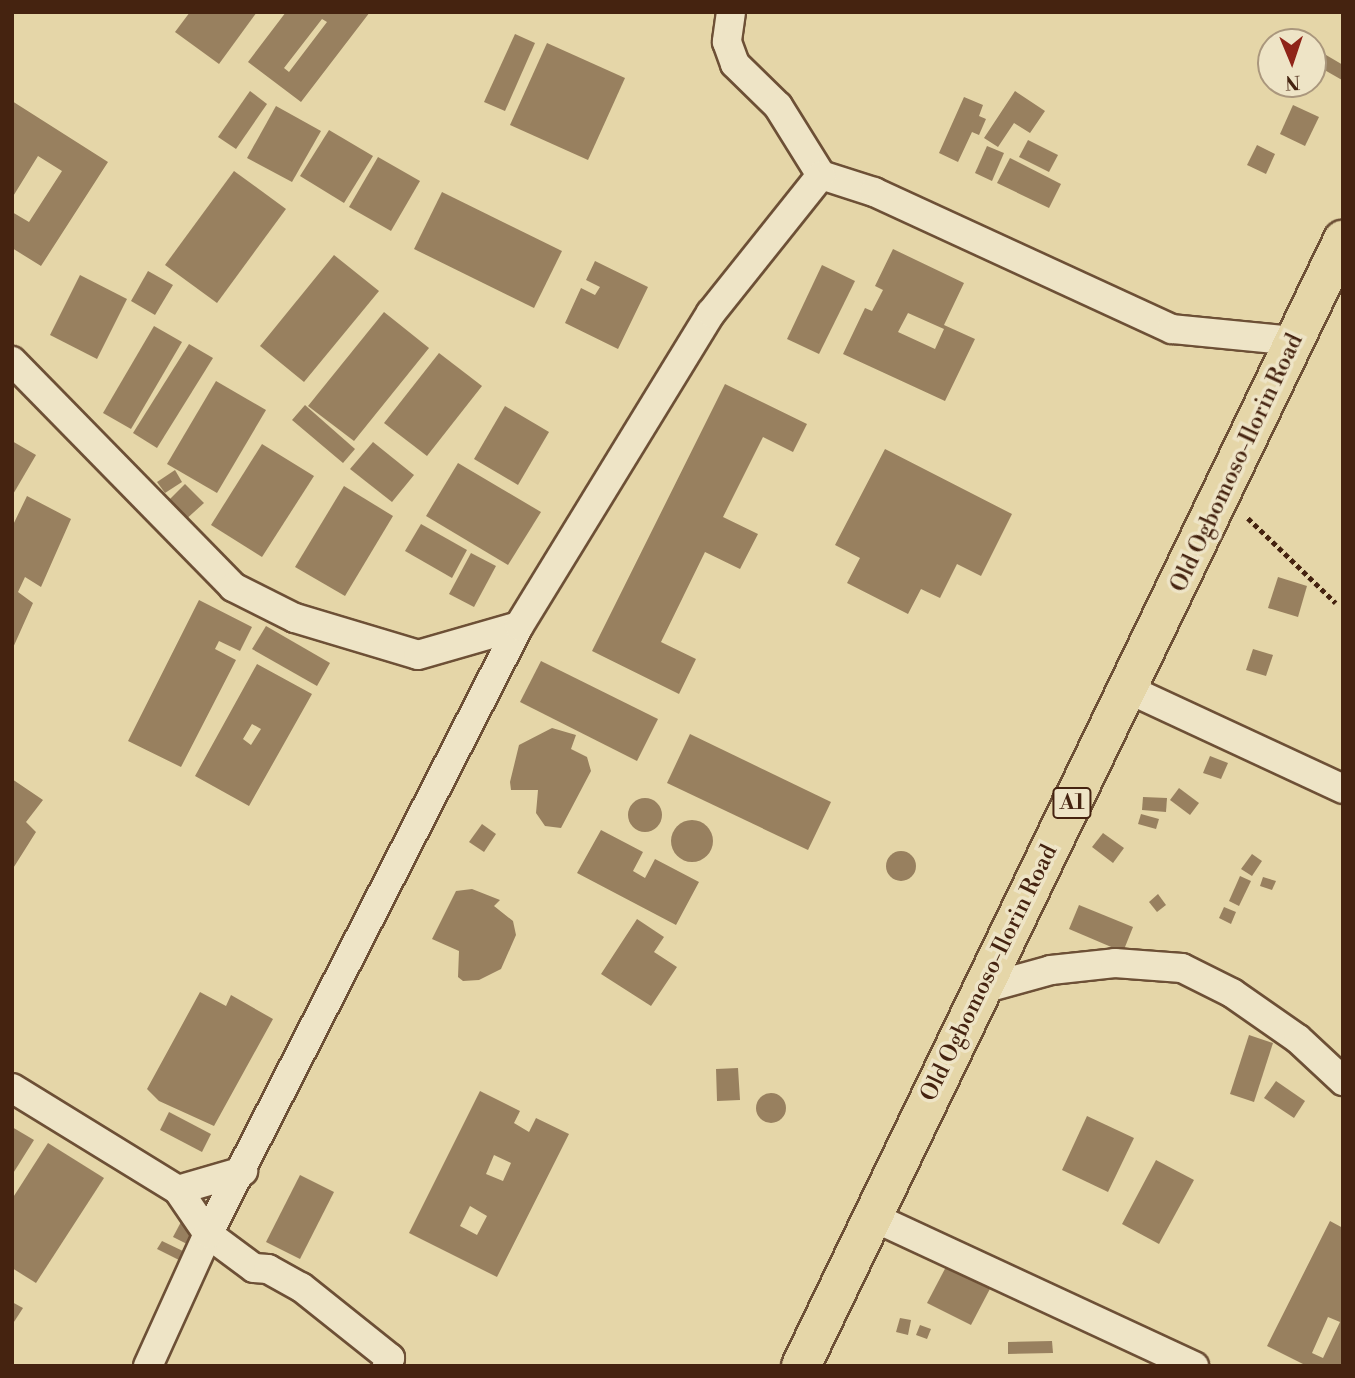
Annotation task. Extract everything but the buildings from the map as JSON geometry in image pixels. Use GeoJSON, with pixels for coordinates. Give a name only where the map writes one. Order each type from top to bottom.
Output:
{"type":"FeatureCollection","features":[{"type":"Feature","properties":{"kind":"highway","name":"Old Ogbomoso-Ilorin Road"},"geometry":{"type":"LineString","coordinates":[[801,1366],[979,990],[1224,495],[1343,240]]}},
{"type":"Feature","properties":{"kind":"street"},"geometry":{"type":"LineString","coordinates":[[731,12],[727,42],[734,64],[778,106],[821,175],[874,192],[1162,326],[1191,334],[1294,341]]}},
{"type":"Feature","properties":{"kind":"street"},"geometry":{"type":"LineString","coordinates":[[148,1366],[208,1234],[243,1171],[519,626],[712,313],[821,175]]}},
{"type":"Feature","properties":{"kind":"street"},"geometry":{"type":"LineString","coordinates":[[12,361],[233,587],[295,618],[418,655],[519,626]]}},
{"type":"Feature","properties":{"kind":"street"},"geometry":{"type":"LineString","coordinates":[[1128,689],[1343,789]]}},
{"type":"Feature","properties":{"kind":"street"},"geometry":{"type":"LineString","coordinates":[[979,990],[1051,970],[1115,963],[1182,968],[1232,993],[1298,1040],[1343,1081]]}},
{"type":"Feature","properties":{"kind":"street"},"geometry":{"type":"LineString","coordinates":[[12,1088],[178,1190],[208,1234],[254,1268],[268,1269],[301,1287],[390,1357],[387,1366]]}},
{"type":"Feature","properties":{"kind":"street"},"geometry":{"type":"LineString","coordinates":[[178,1190],[243,1171]]}},
{"type":"Feature","properties":{"kind":"street"},"geometry":{"type":"LineString","coordinates":[[873,1217],[1194,1366]]}},
{"type":"Feature","properties":{"kind":"path"},"geometry":{"type":"LineString","coordinates":[[1224,495],[1336,603]]}}]}
